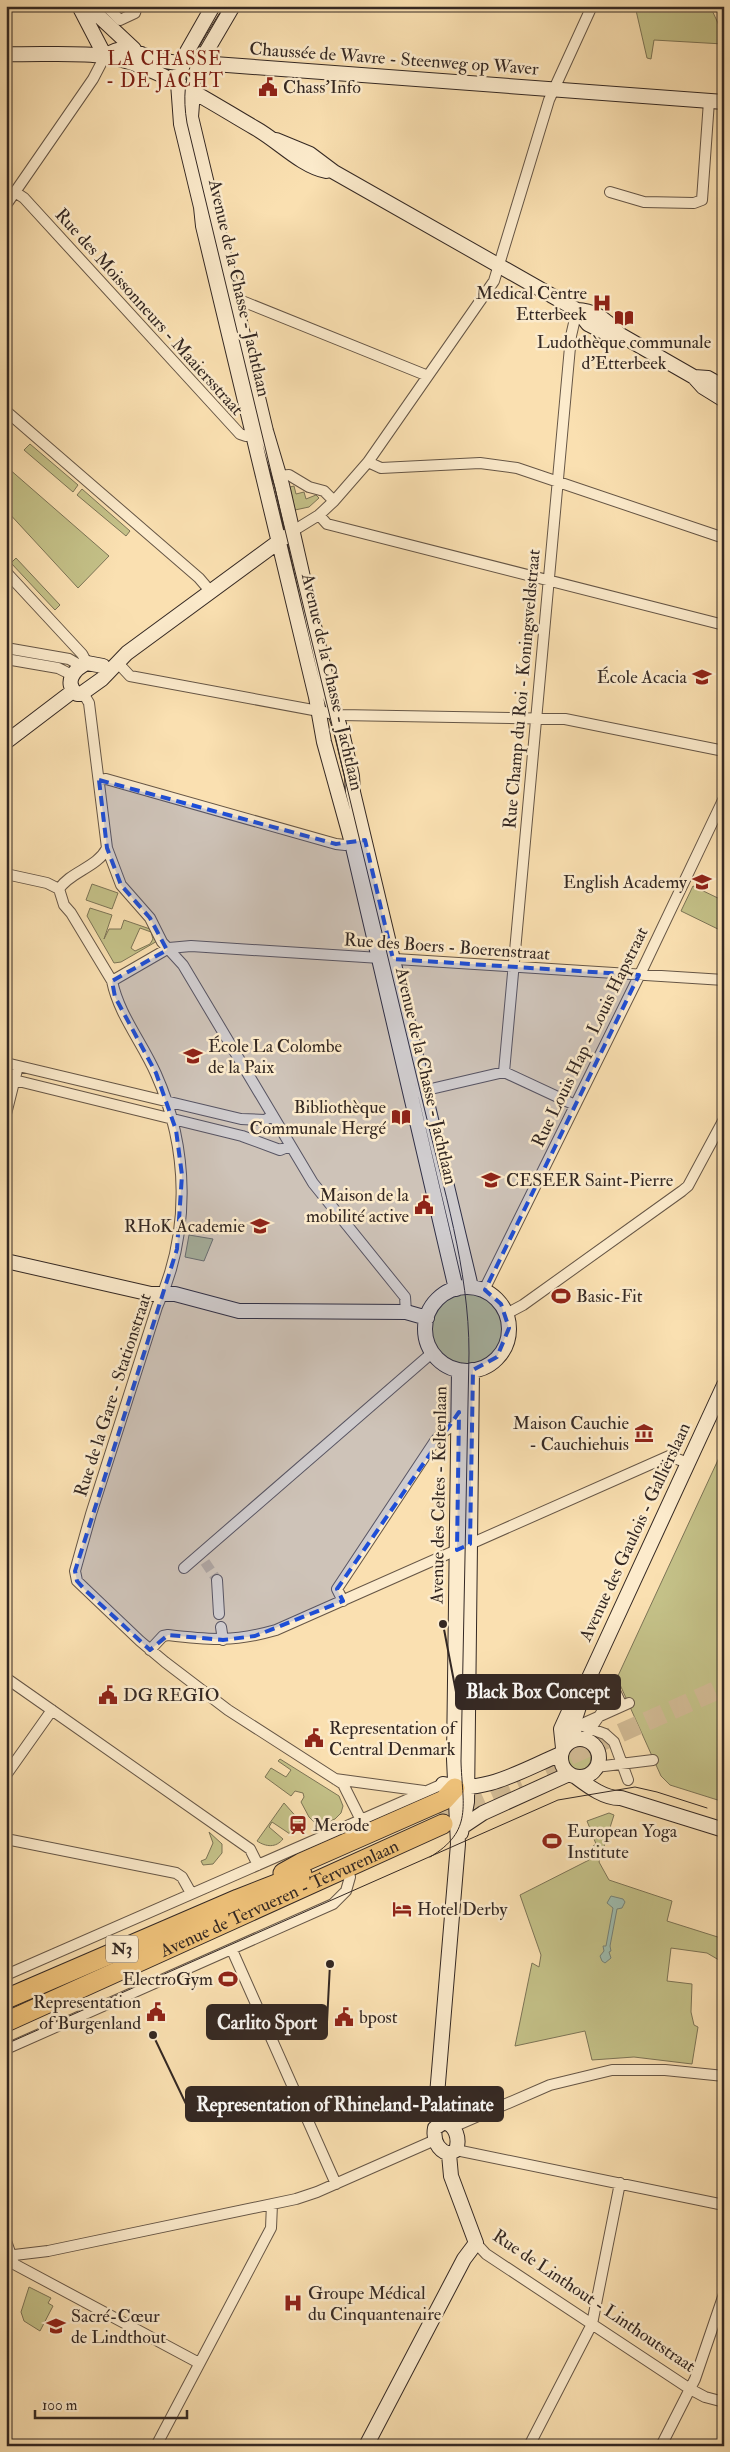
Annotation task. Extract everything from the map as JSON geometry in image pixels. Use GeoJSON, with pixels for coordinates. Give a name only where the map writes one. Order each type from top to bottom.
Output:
{"type":"FeatureCollection","features":[{"type":"Feature","properties":{"kind":"highway"},"geometry":{"type":"LineString","coordinates":[[238,1899],[301,1863],[444,1800],[455,1787]]}},
{"type":"Feature","properties":{"kind":"highway"},"geometry":{"type":"LineString","coordinates":[[226,1924],[350,1877],[453,1830]]}},
{"type":"Feature","properties":{"kind":"highway","name":"Avenue de Tervueren - Tervurenlaan"},"geometry":{"type":"LineString","coordinates":[[6,1999],[238,1899],[304,1873],[453,1830]]}},
{"type":"Feature","properties":{"kind":"highway","name":"Avenue de Tervueren - Tervurenlaan"},"geometry":{"type":"LineString","coordinates":[[6,2022],[226,1924],[309,1883],[453,1830]]}},
{"type":"Feature","properties":{"kind":"street"},"geometry":{"type":"LineString","coordinates":[[79,6],[105,56]]}},
{"type":"Feature","properties":{"kind":"street","name":"Chaussée de Wavre - Steenweg op Waver"},"geometry":{"type":"LineString","coordinates":[[88,6],[134,49],[153,59],[180,64],[724,102]]}},
{"type":"Feature","properties":{"kind":"street"},"geometry":{"type":"LineString","coordinates":[[106,6],[120,20],[135,13],[137,6]]}},
{"type":"Feature","properties":{"kind":"street"},"geometry":{"type":"LineString","coordinates":[[180,64],[213,6]]}},
{"type":"Feature","properties":{"kind":"street","name":"Avenue de la Chasse - Jachtlaan"},"geometry":{"type":"LineString","coordinates":[[228,302],[191,117],[192,92],[199,64],[233,6]]}},
{"type":"Feature","properties":{"kind":"street"},"geometry":{"type":"LineString","coordinates":[[6,659],[58,668],[89,669],[117,662],[293,531],[319,515],[334,501],[368,462],[494,282],[553,90],[592,6]]}},
{"type":"Feature","properties":{"kind":"street"},"geometry":{"type":"LineString","coordinates":[[6,205],[93,79],[105,56],[116,49],[134,49]]}},
{"type":"Feature","properties":{"kind":"street"},"geometry":{"type":"LineString","coordinates":[[6,54],[105,56],[178,83],[276,140],[310,154],[334,172],[577,310],[588,324],[604,332],[618,334],[694,377],[702,387],[724,400]]}},
{"type":"Feature","properties":{"kind":"street","name":"Avenue de la Chasse - Jachtlaan"},"geometry":{"type":"LineString","coordinates":[[180,64],[178,83],[181,124],[260,433],[279,542],[329,762],[358,842],[418,1092],[456,1288]]}},
{"type":"Feature","properties":{"kind":"street"},"geometry":{"type":"LineString","coordinates":[[610,192],[644,202],[694,203],[702,200],[709,101]]}},
{"type":"Feature","properties":{"kind":"street","name":"Rue des Moissonneurs - Maaiersstraat"},"geometry":{"type":"LineString","coordinates":[[15,192],[24,198],[240,434],[246,436],[260,433]]}},
{"type":"Feature","properties":{"kind":"street"},"geometry":{"type":"LineString","coordinates":[[228,302],[242,301],[428,376]]}},
{"type":"Feature","properties":{"kind":"street","name":"Rue Champ du Roi - Koningsveldstraat"},"geometry":{"type":"LineString","coordinates":[[504,1072],[512,968],[572,329],[577,310]]}},
{"type":"Feature","properties":{"kind":"street"},"geometry":{"type":"LineString","coordinates":[[694,377],[708,378],[724,386]]}},
{"type":"Feature","properties":{"kind":"street"},"geometry":{"type":"LineString","coordinates":[[6,411],[199,578],[211,592]]}},
{"type":"Feature","properties":{"kind":"street","name":"Avenue de la Chasse - Jachtlaan"},"geometry":{"type":"LineString","coordinates":[[260,433],[278,476],[293,531],[335,714],[352,776],[358,842]]}},
{"type":"Feature","properties":{"kind":"street"},"geometry":{"type":"LineString","coordinates":[[368,462],[381,468],[480,463],[518,468],[724,538]]}},
{"type":"Feature","properties":{"kind":"street"},"geometry":{"type":"LineString","coordinates":[[278,476],[289,475],[309,487],[324,490],[334,501]]}},
{"type":"Feature","properties":{"kind":"street"},"geometry":{"type":"LineString","coordinates":[[319,515],[328,524],[724,625]]}},
{"type":"Feature","properties":{"kind":"street"},"geometry":{"type":"LineString","coordinates":[[6,572],[82,654],[89,669]]}},
{"type":"Feature","properties":{"kind":"street"},"geometry":{"type":"LineString","coordinates":[[6,648],[70,659],[89,669]]}},
{"type":"Feature","properties":{"kind":"street"},"geometry":{"type":"LineString","coordinates":[[117,662],[130,676],[319,712],[335,714],[565,719],[724,751]]}},
{"type":"Feature","properties":{"kind":"street"},"geometry":{"type":"LineString","coordinates":[[6,742],[78,692],[89,669]]}},
{"type":"Feature","properties":{"kind":"street"},"geometry":{"type":"LineString","coordinates":[[78,692],[89,669]]}},
{"type":"Feature","properties":{"kind":"street"},"geometry":{"type":"LineString","coordinates":[[78,692],[89,703],[107,848],[120,885],[150,918],[162,942],[183,965],[313,1183],[405,1297],[406,1312]]}},
{"type":"Feature","properties":{"kind":"street"},"geometry":{"type":"LineString","coordinates":[[99,780],[106,779],[336,844],[358,842]]}},
{"type":"Feature","properties":{"kind":"street","name":"Rue Louis Hap - Louis Hapstraat"},"geometry":{"type":"LineString","coordinates":[[478,1289],[575,1105],[724,798]]}},
{"type":"Feature","properties":{"kind":"street"},"geometry":{"type":"LineString","coordinates":[[6,874],[47,883],[59,889],[66,879],[103,856],[107,848]]}},
{"type":"Feature","properties":{"kind":"street","name":"Rue de la Gare - Stationstraat"},"geometry":{"type":"LineString","coordinates":[[59,889],[64,905],[71,913],[112,981],[115,997],[156,1073],[176,1130],[182,1175],[182,1209],[177,1249],[168,1283],[91,1514],[75,1571],[77,1581],[150,1650],[228,1710],[335,1779]]}},
{"type":"Feature","properties":{"kind":"street","name":"Rue des Boers - Boerenstraat"},"geometry":{"type":"LineString","coordinates":[[169,948],[191,946],[512,968],[724,980]]}},
{"type":"Feature","properties":{"kind":"street"},"geometry":{"type":"LineString","coordinates":[[112,981],[169,948]]}},
{"type":"Feature","properties":{"kind":"street"},"geometry":{"type":"LineString","coordinates":[[6,1063],[241,1119],[265,1120],[272,1116]]}},
{"type":"Feature","properties":{"kind":"street"},"geometry":{"type":"LineString","coordinates":[[6,1114],[10,1079],[18,1066]]}},
{"type":"Feature","properties":{"kind":"street"},"geometry":{"type":"LineString","coordinates":[[418,1092],[504,1072],[575,1105]]}},
{"type":"Feature","properties":{"kind":"street"},"geometry":{"type":"LineString","coordinates":[[10,1079],[242,1136],[280,1150],[290,1146]]}},
{"type":"Feature","properties":{"kind":"street","name":"Avenue de la Chasse - Jachtlaan"},"geometry":{"type":"LineString","coordinates":[[418,1092],[478,1289]]}},
{"type":"Feature","properties":{"kind":"street"},"geometry":{"type":"LineString","coordinates":[[506,1314],[523,1305],[682,1192],[688,1186],[724,1119]]}},
{"type":"Feature","properties":{"kind":"street"},"geometry":{"type":"LineString","coordinates":[[6,1261],[151,1294],[174,1294],[239,1312],[406,1312],[427,1318]]}},
{"type":"Feature","properties":{"kind":"street"},"geometry":{"type":"LineString","coordinates":[[456,1288],[478,1289],[498,1300],[506,1314],[508,1335],[501,1352],[487,1365],[466,1370],[445,1364],[433,1352],[426,1336],[427,1318],[436,1301],[456,1288]]}},
{"type":"Feature","properties":{"kind":"street"},"geometry":{"type":"LineString","coordinates":[[184,1568],[202,1558],[433,1352]]}},
{"type":"Feature","properties":{"kind":"street","name":"Avenue des Celtes - Keltenlaan"},"geometry":{"type":"LineString","coordinates":[[455,1787],[457,1550],[465,1426],[466,1370]]}},
{"type":"Feature","properties":{"kind":"street","name":"Avenue des Gaulois - Galliërslaan"},"geometry":{"type":"LineString","coordinates":[[584,1735],[574,1733],[573,1723],[581,1695],[724,1385]]}},
{"type":"Feature","properties":{"kind":"street"},"geometry":{"type":"LineString","coordinates":[[343,1600],[337,1589],[435,1441],[444,1430],[452,1426],[465,1426]]}},
{"type":"Feature","properties":{"kind":"street","name":"Avenue des Celtes - Keltenlaan"},"geometry":{"type":"LineString","coordinates":[[446,2126],[437,2098],[470,1544],[465,1426]]}},
{"type":"Feature","properties":{"kind":"street"},"geometry":{"type":"LineString","coordinates":[[150,1650],[163,1636],[168,1635],[223,1640],[255,1636],[276,1630],[670,1456],[688,1463]]}},
{"type":"Feature","properties":{"kind":"street"},"geometry":{"type":"LineString","coordinates":[[217,1580],[219,1614]]}},
{"type":"Feature","properties":{"kind":"street"},"geometry":{"type":"LineString","coordinates":[[221,1627],[223,1640]]}},
{"type":"Feature","properties":{"kind":"street"},"geometry":{"type":"LineString","coordinates":[[6,1678],[250,1849],[258,1864]]}},
{"type":"Feature","properties":{"kind":"street"},"geometry":{"type":"LineString","coordinates":[[594,1770],[599,1762],[597,1750],[584,1735],[580,1725],[625,1705],[611,1692],[600,1716]]}},
{"type":"Feature","properties":{"kind":"street","name":"Avenue des Gaulois - Galliërslaan"},"geometry":{"type":"LineString","coordinates":[[562,1751],[561,1730],[575,1700],[581,1695]]}},
{"type":"Feature","properties":{"kind":"street"},"geometry":{"type":"LineString","coordinates":[[6,1774],[52,1710]]}},
{"type":"Feature","properties":{"kind":"street"},"geometry":{"type":"LineString","coordinates":[[582,1711],[600,1716]]}},
{"type":"Feature","properties":{"kind":"street"},"geometry":{"type":"LineString","coordinates":[[628,1780],[614,1742],[605,1734],[584,1735],[566,1744],[562,1751],[562,1766],[572,1776],[592,1788],[615,1798],[621,1798],[724,1830]]}},
{"type":"Feature","properties":{"kind":"street","name":"Avenue de Tervueren - Tervurenlaan"},"geometry":{"type":"LineString","coordinates":[[6,1975],[425,1791],[455,1787],[480,1787],[562,1751]]}},
{"type":"Feature","properties":{"kind":"street"},"geometry":{"type":"LineString","coordinates":[[572,1776],[582,1777],[594,1770],[653,1760]]}},
{"type":"Feature","properties":{"kind":"street"},"geometry":{"type":"LineString","coordinates":[[594,1770],[621,1798]]}},
{"type":"Feature","properties":{"kind":"street","name":"Avenue de Tervueren - Tervurenlaan"},"geometry":{"type":"LineString","coordinates":[[453,1830],[483,1813],[572,1776]]}},
{"type":"Feature","properties":{"kind":"street"},"geometry":{"type":"LineString","coordinates":[[335,1779],[425,1791]]}},
{"type":"Feature","properties":{"kind":"street"},"geometry":{"type":"LineString","coordinates":[[335,1779],[348,1792],[361,1820]]}},
{"type":"Feature","properties":{"kind":"street"},"geometry":{"type":"LineString","coordinates":[[6,1839],[176,1873],[182,1878],[191,1893]]}},
{"type":"Feature","properties":{"kind":"street","name":"Avenue de Tervueren - Tervurenlaan"},"geometry":{"type":"LineString","coordinates":[[6,2049],[334,1904],[346,1891],[350,1877]]}},
{"type":"Feature","properties":{"kind":"street"},"geometry":{"type":"LineString","coordinates":[[232,1950],[336,2184]]}},
{"type":"Feature","properties":{"kind":"street"},"geometry":{"type":"LineString","coordinates":[[724,2076],[665,2070],[612,2070],[550,2085],[446,2126],[435,2128],[435,2140],[442,2152],[452,2152],[620,2183],[724,2205]]}},
{"type":"Feature","properties":{"kind":"street","name":"Rue de Linthout - Linthoutstraat"},"geometry":{"type":"LineString","coordinates":[[446,2126],[458,2142],[452,2152],[451,2176],[476,2242],[486,2254],[690,2389],[704,2397],[724,2402]]}},
{"type":"Feature","properties":{"kind":"street"},"geometry":{"type":"LineString","coordinates":[[10,2257],[272,2204],[318,2192],[435,2140]]}},
{"type":"Feature","properties":{"kind":"street"},"geometry":{"type":"LineString","coordinates":[[529,2446],[592,2324],[620,2183]]}},
{"type":"Feature","properties":{"kind":"street"},"geometry":{"type":"LineString","coordinates":[[156,2446],[271,2228],[272,2204]]}},
{"type":"Feature","properties":{"kind":"street"},"geometry":{"type":"LineString","coordinates":[[6,2241],[14,2264],[199,2363]]}},
{"type":"Feature","properties":{"kind":"street"},"geometry":{"type":"LineString","coordinates":[[366,2446],[464,2259],[476,2242]]}},
{"type":"Feature","properties":{"kind":"street"},"geometry":{"type":"LineString","coordinates":[[661,2446],[690,2389],[724,2294]]}},
{"type":"Feature","properties":{"kind":"highlighted area"},"geometry":{"type":"Polygon","coordinates":[[[99,780],[336,844],[365,840],[393,959],[639,975],[485,1290],[501,1304],[509,1328],[497,1357],[473,1370],[470,1544],[457,1550],[459,1412],[337,1589],[343,1601],[255,1636],[223,1640],[168,1635],[150,1650],[85,1590],[77,1581],[75,1571],[177,1249],[182,1175],[176,1130],[156,1073],[115,997],[112,981],[167,950],[150,918],[121,885],[107,848],[99,780]]]}},
{"type":"Feature","properties":{"kind":"shaded area"},"geometry":{"type":"Polygon","coordinates":[[[635,6],[710,6],[724,36],[723,44],[654,40],[651,59],[647,58],[635,6]]]}},
{"type":"Feature","properties":{"kind":"shaded area"},"geometry":{"type":"Polygon","coordinates":[[[30,444],[78,485],[73,492],[24,450],[30,444]]]}},
{"type":"Feature","properties":{"kind":"shaded area"},"geometry":{"type":"Polygon","coordinates":[[[8,468],[109,556],[78,588],[6,510],[8,468]]]}},
{"type":"Feature","properties":{"kind":"shaded area"},"geometry":{"type":"Polygon","coordinates":[[[294,486],[296,494],[304,492],[306,499],[316,495],[319,498],[309,507],[295,510],[290,487],[294,486]]]}},
{"type":"Feature","properties":{"kind":"shaded area"},"geometry":{"type":"Polygon","coordinates":[[[82,489],[130,531],[126,536],[77,495],[82,489]]]}},
{"type":"Feature","properties":{"kind":"shaded area"},"geometry":{"type":"Polygon","coordinates":[[[16,558],[60,605],[55,610],[11,563],[16,558]]]}},
{"type":"Feature","properties":{"kind":"shaded area"},"geometry":{"type":"Polygon","coordinates":[[[92,884],[118,893],[112,909],[86,900],[92,884]]]}},
{"type":"Feature","properties":{"kind":"shaded area"},"geometry":{"type":"Polygon","coordinates":[[[693,886],[724,901],[724,932],[681,911],[693,886]]]}},
{"type":"Feature","properties":{"kind":"shaded area"},"geometry":{"type":"Polygon","coordinates":[[[90,908],[112,915],[104,939],[109,929],[121,929],[124,920],[153,930],[159,940],[121,962],[114,963],[87,916],[90,908]],[[140,928],[131,948],[135,951],[150,944],[153,939],[151,932],[140,928]]]}},
{"type":"Feature","properties":{"kind":"shaded area"},"geometry":{"type":"Polygon","coordinates":[[[189,1235],[213,1239],[204,1261],[185,1257],[189,1235]]]}},
{"type":"Feature","properties":{"kind":"shaded area"},"geometry":{"type":"Polygon","coordinates":[[[467,1292],[481,1295],[493,1303],[501,1315],[504,1329],[501,1343],[493,1355],[481,1363],[467,1366],[453,1363],[441,1355],[433,1343],[430,1329],[433,1315],[441,1303],[453,1295],[467,1292]]]}},
{"type":"Feature","properties":{"kind":"shaded area"},"geometry":{"type":"Polygon","coordinates":[[[724,1447],[724,1802],[670,1785],[661,1776],[617,1678],[724,1447]]]}},
{"type":"Feature","properties":{"kind":"shaded area"},"geometry":{"type":"Polygon","coordinates":[[[579,1746],[588,1749],[591,1758],[588,1767],[579,1770],[570,1767],[567,1758],[570,1749],[579,1746]]]}},
{"type":"Feature","properties":{"kind":"shaded area"},"geometry":{"type":"Polygon","coordinates":[[[280,1759],[339,1796],[343,1806],[341,1813],[335,1819],[318,1826],[309,1817],[301,1802],[304,1797],[303,1793],[295,1791],[291,1796],[265,1777],[271,1768],[286,1777],[291,1770],[278,1761],[280,1759]]]}},
{"type":"Feature","properties":{"kind":"shaded area"},"geometry":{"type":"Polygon","coordinates":[[[284,1803],[300,1821],[300,1830],[290,1834],[272,1822],[269,1827],[283,1839],[271,1846],[257,1841],[284,1803]]]}},
{"type":"Feature","properties":{"kind":"shaded area"},"geometry":{"type":"Polygon","coordinates":[[[609,1813],[614,1815],[599,1862],[609,1880],[672,1901],[667,1921],[724,1939],[724,1963],[707,1953],[671,1948],[667,1981],[692,1984],[691,2012],[694,2025],[698,2027],[692,2064],[634,2057],[592,2060],[585,2031],[515,2046],[532,1963],[539,1967],[541,1955],[520,1895],[589,1860],[589,1849],[596,1844],[587,1821],[609,1813]]]}},
{"type":"Feature","properties":{"kind":"shaded area"},"geometry":{"type":"Polygon","coordinates":[[[209,1832],[222,1844],[222,1853],[213,1864],[203,1865],[201,1861],[206,1859],[213,1843],[209,1832]]]}},
{"type":"Feature","properties":{"kind":"shaded area"},"geometry":{"type":"Polygon","coordinates":[[[611,1896],[623,1899],[625,1902],[622,1908],[617,1909],[610,1946],[611,1951],[609,1952],[611,1958],[605,1963],[600,1956],[604,1951],[603,1946],[606,1946],[613,1908],[607,1903],[611,1896]]]}},
{"type":"Feature","properties":{"kind":"shaded area"},"geometry":{"type":"Polygon","coordinates":[[[29,2287],[51,2298],[48,2303],[53,2306],[40,2331],[24,2321],[21,2312],[29,2287]]]}},
{"type":"Feature","properties":{"kind":"tunnel"},"geometry":{"type":"LineString","coordinates":[[205,1562],[217,1580]]}},
{"type":"Feature","properties":{"kind":"tunnel"},"geometry":{"type":"LineString","coordinates":[[544,1767],[724,1687]]}},
{"type":"Feature","properties":{"kind":"tunnel"},"geometry":{"type":"LineString","coordinates":[[439,1814],[519,1778]]}},
{"type":"Feature","properties":{"kind":"tram line"},"geometry":{"type":"LineString","coordinates":[[224,6],[192,61],[185,88],[187,123],[447,1198],[465,1290],[469,1353],[461,1761],[463,1803],[459,1827],[454,1837],[430,1857]]}},
{"type":"Feature","properties":{"kind":"tram line"},"geometry":{"type":"LineString","coordinates":[[6,2044],[558,1800],[635,1787],[707,1808]]}},
{"type":"Feature","properties":{"kind":"place","name":"Chass'Info"},"geometry":{"type":"Point","coordinates":[268,87]}},
{"type":"Feature","properties":{"kind":"place","name":"Medical Centre Etterbeek"},"geometry":{"type":"Point","coordinates":[602,303]}},
{"type":"Feature","properties":{"kind":"place","name":"Ludothèque communale d'Etterbeek"},"geometry":{"type":"Point","coordinates":[624,318]}},
{"type":"Feature","properties":{"kind":"place","name":"École Acacia"},"geometry":{"type":"Point","coordinates":[702,677]}},
{"type":"Feature","properties":{"kind":"place","name":"English Academy"},"geometry":{"type":"Point","coordinates":[702,882]}},
{"type":"Feature","properties":{"kind":"place","name":"École La Colombe de la Paix"},"geometry":{"type":"Point","coordinates":[193,1056]}},
{"type":"Feature","properties":{"kind":"place","name":"Bibliothèque Communale Hergé"},"geometry":{"type":"Point","coordinates":[401,1117]}},
{"type":"Feature","properties":{"kind":"place","name":"CESEER Saint-Pierre"},"geometry":{"type":"Point","coordinates":[491,1180]}},
{"type":"Feature","properties":{"kind":"place","name":"Maison de la mobilité active"},"geometry":{"type":"Point","coordinates":[424,1205]}},
{"type":"Feature","properties":{"kind":"place","name":"RHoK Academie"},"geometry":{"type":"Point","coordinates":[260,1226]}},
{"type":"Feature","properties":{"kind":"place","name":"Basic-Fit"},"geometry":{"type":"Point","coordinates":[561,1296]}},
{"type":"Feature","properties":{"kind":"place","name":"Maison Cauchie - Cauchiehuis"},"geometry":{"type":"Point","coordinates":[644,1433]}},
{"type":"Feature","properties":{"kind":"place","name":"Black Box Concept"},"geometry":{"type":"Point","coordinates":[443,1624]}},
{"type":"Feature","properties":{"kind":"place","name":"DG REGIO"},"geometry":{"type":"Point","coordinates":[108,1695]}},
{"type":"Feature","properties":{"kind":"place","name":"Representation of Central Denmark"},"geometry":{"type":"Point","coordinates":[314,1738]}},
{"type":"Feature","properties":{"kind":"place","name":"Merode"},"geometry":{"type":"Point","coordinates":[298,1825]}},
{"type":"Feature","properties":{"kind":"place","name":"European Yoga Institute"},"geometry":{"type":"Point","coordinates":[552,1841]}},
{"type":"Feature","properties":{"kind":"place","name":"Hotel Derby"},"geometry":{"type":"Point","coordinates":[402,1909]}},
{"type":"Feature","properties":{"kind":"place","name":"Carlito Sport"},"geometry":{"type":"Point","coordinates":[330,1964]}},
{"type":"Feature","properties":{"kind":"place","name":"ElectroGym"},"geometry":{"type":"Point","coordinates":[228,1979]}},
{"type":"Feature","properties":{"kind":"place","name":"Representation of Burgenland"},"geometry":{"type":"Point","coordinates":[156,2012]}},
{"type":"Feature","properties":{"kind":"place","name":"bpost"},"geometry":{"type":"Point","coordinates":[344,2017]}},
{"type":"Feature","properties":{"kind":"place","name":"Representation of Rhineland-Palatinate"},"geometry":{"type":"Point","coordinates":[153,2035]}},
{"type":"Feature","properties":{"kind":"place","name":"Groupe Médical du Cinquantenaire"},"geometry":{"type":"Point","coordinates":[293,2303]}},
{"type":"Feature","properties":{"kind":"place","name":"Sacré-Cœur de Lindthout"},"geometry":{"type":"Point","coordinates":[56,2326]}},
{"type":"Feature","properties":{"kind":"district","name":"LA CHASSE - DE JACHT"},"geometry":{"type":"Point","coordinates":[165,70]}}]}
